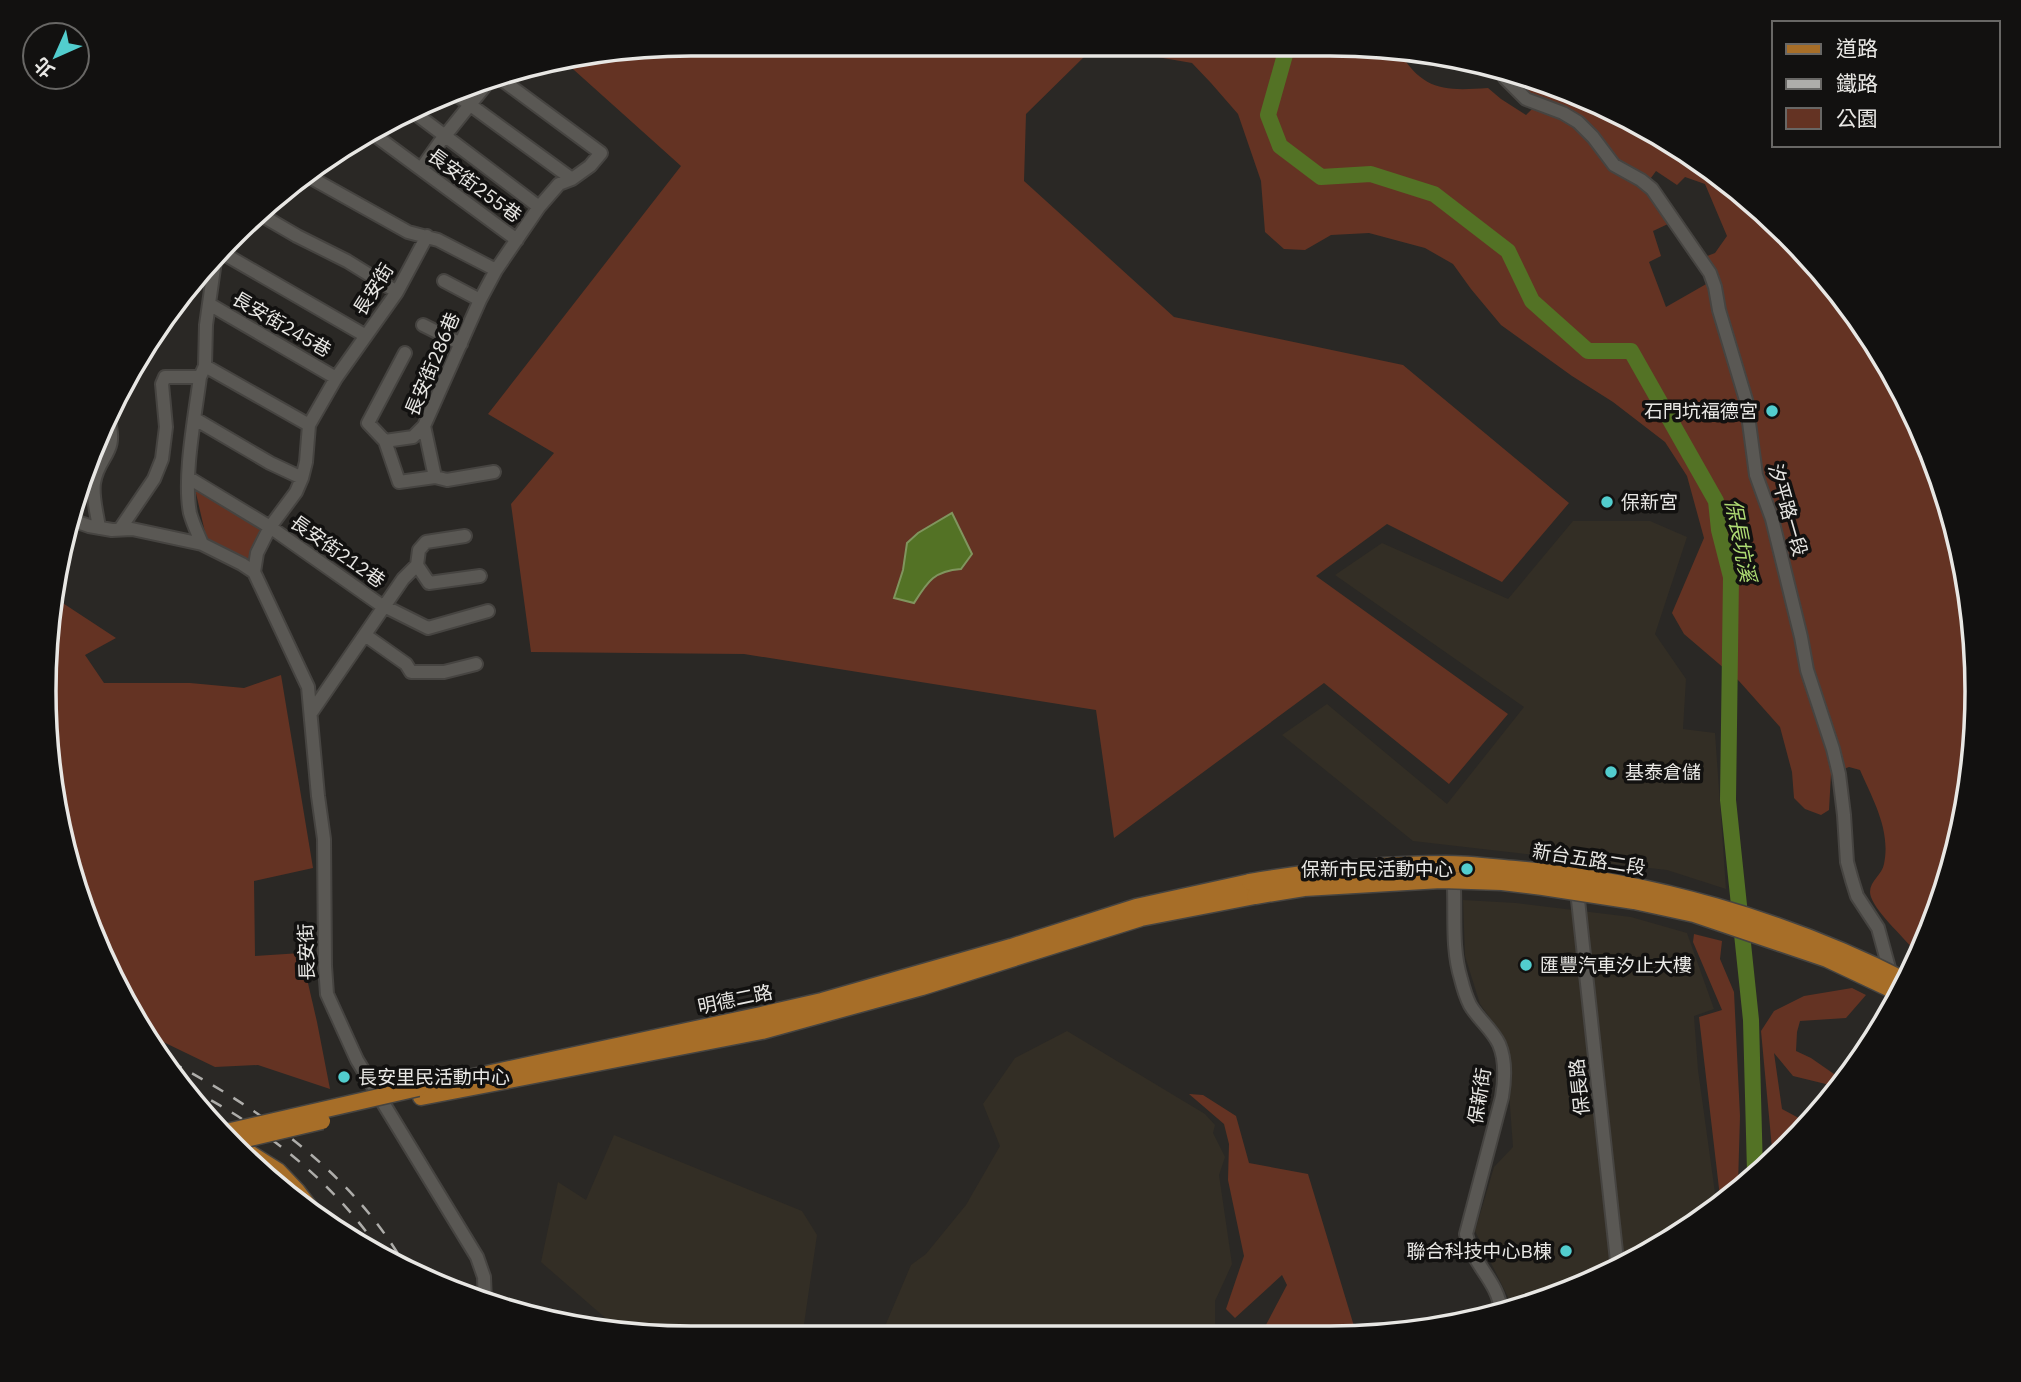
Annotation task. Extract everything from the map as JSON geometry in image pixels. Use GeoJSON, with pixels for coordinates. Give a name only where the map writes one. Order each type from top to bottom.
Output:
{"type":"FeatureCollection","features":[{"type":"Feature","properties":{"kind":"main road","name":"新台五路二段"},"geometry":{"type":"LineString","coordinates":[[1253,889],[1331,870],[1446,864],[1563,874],[1677,897],[1744,916],[1789,930],[1897,977]]}},
{"type":"Feature","properties":{"kind":"main road","name":"新台五路二段"},"geometry":{"type":"LineString","coordinates":[[1253,889],[1441,880],[1502,882],[1634,901],[1695,914],[1827,959],[1891,989]]}},
{"type":"Feature","properties":{"kind":"main road","name":"明德二路"},"geometry":{"type":"LineString","coordinates":[[240,1138],[419,1093],[822,1001],[1011,947],[1136,907],[1253,889]]}},
{"type":"Feature","properties":{"kind":"main road","name":"明德二路"},"geometry":{"type":"LineString","coordinates":[[233,1131],[419,1093]]}},
{"type":"Feature","properties":{"kind":"main road"},"geometry":{"type":"LineString","coordinates":[[270,1166],[288,1181]]}},
{"type":"Feature","properties":{"kind":"street","name":"汐平路一段"},"geometry":{"type":"LineString","coordinates":[[1509,82],[1526,99],[1563,113],[1578,122],[1614,165],[1641,180],[1652,190],[1710,273],[1716,287],[1718,310],[1746,400],[1756,475],[1772,519],[1807,670],[1839,774],[1847,862],[1857,896],[1878,928],[1893,985]]}},
{"type":"Feature","properties":{"kind":"street"},"geometry":{"type":"LineString","coordinates":[[314,180],[408,232],[427,236],[496,270],[539,207],[559,184],[572,179],[590,166],[601,153],[507,84]]}},
{"type":"Feature","properties":{"kind":"street"},"geometry":{"type":"LineString","coordinates":[[421,169],[481,92]]}},
{"type":"Feature","properties":{"kind":"street"},"geometry":{"type":"LineString","coordinates":[[462,99],[572,179]]}},
{"type":"Feature","properties":{"kind":"street"},"geometry":{"type":"LineString","coordinates":[[420,117],[539,207]]}},
{"type":"Feature","properties":{"kind":"street","name":"長安街255巷"},"geometry":{"type":"LineString","coordinates":[[379,138],[517,240]]}},
{"type":"Feature","properties":{"kind":"street"},"geometry":{"type":"LineString","coordinates":[[267,219],[347,261],[397,292]]}},
{"type":"Feature","properties":{"kind":"street","name":"長安街"},"geometry":{"type":"LineString","coordinates":[[427,236],[397,292],[336,378],[309,425],[302,478],[296,492],[270,527],[257,553],[254,572],[308,687],[324,839],[327,994],[357,1060],[477,1257],[484,1277],[485,1291]]}},
{"type":"Feature","properties":{"kind":"street"},"geometry":{"type":"LineString","coordinates":[[227,258],[366,336]]}},
{"type":"Feature","properties":{"kind":"street","name":"長安街286巷"},"geometry":{"type":"LineString","coordinates":[[435,477],[424,426],[496,270]]}},
{"type":"Feature","properties":{"kind":"street"},"geometry":{"type":"LineString","coordinates":[[202,544],[190,513],[189,478],[215,271]]}},
{"type":"Feature","properties":{"kind":"street"},"geometry":{"type":"LineString","coordinates":[[444,281],[480,300]]}},
{"type":"Feature","properties":{"kind":"street","name":"長安街245巷"},"geometry":{"type":"LineString","coordinates":[[209,304],[336,378]]}},
{"type":"Feature","properties":{"kind":"street"},"geometry":{"type":"LineString","coordinates":[[423,325],[461,344]]}},
{"type":"Feature","properties":{"kind":"street"},"geometry":{"type":"LineString","coordinates":[[405,353],[368,424],[385,441],[399,482],[435,477],[447,480],[494,472]]}},
{"type":"Feature","properties":{"kind":"street"},"geometry":{"type":"LineString","coordinates":[[120,529],[153,479],[162,459],[166,427],[162,384],[165,377],[203,372],[309,425]]}},
{"type":"Feature","properties":{"kind":"street"},"geometry":{"type":"LineString","coordinates":[[195,419],[270,463],[302,478]]}},
{"type":"Feature","properties":{"kind":"street"},"geometry":{"type":"LineString","coordinates":[[385,441],[413,436],[424,426]]}},
{"type":"Feature","properties":{"kind":"street"},"geometry":{"type":"LineString","coordinates":[[99,527],[94,480],[111,444],[111,431]]}},
{"type":"Feature","properties":{"kind":"street","name":"長安街212巷"},"geometry":{"type":"LineString","coordinates":[[189,478],[270,527],[385,606],[428,628],[488,611]]}},
{"type":"Feature","properties":{"kind":"street"},"geometry":{"type":"LineString","coordinates":[[80,522],[99,527],[132,529],[202,544],[254,572]]}},
{"type":"Feature","properties":{"kind":"street"},"geometry":{"type":"LineString","coordinates":[[311,713],[403,579],[417,565],[419,550],[426,542],[465,537]]}},
{"type":"Feature","properties":{"kind":"street"},"geometry":{"type":"LineString","coordinates":[[417,565],[429,583],[480,576]]}},
{"type":"Feature","properties":{"kind":"street"},"geometry":{"type":"LineString","coordinates":[[365,635],[406,664],[411,672],[444,671],[476,664]]}},
{"type":"Feature","properties":{"kind":"street","name":"保新街"},"geometry":{"type":"LineString","coordinates":[[1454,888],[1456,959],[1461,981],[1470,1005],[1494,1034],[1503,1061],[1505,1081],[1502,1097],[1466,1234],[1471,1250],[1490,1280],[1499,1302]]}},
{"type":"Feature","properties":{"kind":"street","name":"保長路"},"geometry":{"type":"LineString","coordinates":[[1578,900],[1617,1258]]}},
{"type":"Feature","properties":{"kind":"shaded area"},"geometry":{"type":"Polygon","coordinates":[[[952,513],[972,554],[961,569],[944,572],[933,578],[914,603],[894,598],[903,570],[907,543],[918,533],[952,513]]]}},
{"type":"Feature","properties":{"kind":"shaded area"},"geometry":{"type":"Polygon","coordinates":[[[1573,521],[1650,521],[1687,537],[1655,634],[1686,679],[1683,729],[1715,733],[1726,889],[1667,870],[1413,841],[1282,735],[1327,704],[1447,804],[1524,707],[1335,575],[1382,543],[1508,599],[1573,521]]]}},
{"type":"Feature","properties":{"kind":"shaded area"},"geometry":{"type":"Polygon","coordinates":[[[1463,900],[1516,903],[1631,917],[1687,933],[1714,1009],[1694,1016],[1698,1070],[1715,1196],[1683,1219],[1611,1261],[1573,1278],[1509,1299],[1475,1231],[1494,1167],[1513,1147],[1505,1039],[1480,1004],[1465,956],[1463,900]]]}},
{"type":"Feature","properties":{"kind":"shaded area"},"geometry":{"type":"Polygon","coordinates":[[[1067,1031],[1205,1114],[1215,1125],[1213,1133],[1225,1157],[1219,1175],[1232,1264],[1215,1301],[1215,1326],[885,1326],[911,1265],[926,1254],[966,1205],[1000,1146],[983,1104],[1015,1058],[1067,1031]]]}},
{"type":"Feature","properties":{"kind":"shaded area"},"geometry":{"type":"Polygon","coordinates":[[[614,1135],[802,1211],[817,1235],[804,1326],[649,1325],[609,1321],[541,1262],[558,1182],[586,1200],[614,1135]]]}},
{"type":"Feature","properties":{"kind":"green space"},"geometry":{"type":"Polygon","coordinates":[[[691,56],[1085,56],[1026,114],[1024,181],[1174,317],[1403,365],[1569,503],[1502,582],[1387,524],[1316,576],[1508,714],[1449,784],[1324,683],[1114,838],[1096,710],[744,654],[531,652],[511,504],[554,453],[488,414],[681,166],[571,67],[649,57],[691,56]]]}},
{"type":"Feature","properties":{"kind":"green space"},"geometry":{"type":"Polygon","coordinates":[[[1151,56],[1330,56],[1405,60],[1416,74],[1436,86],[1459,89],[1488,88],[1526,115],[1533,108],[1501,80],[1573,104],[1648,141],[1717,187],[1779,242],[1834,304],[1880,374],[1917,448],[1943,527],[1960,608],[1965,691],[1960,774],[1943,855],[1911,947],[1871,897],[1872,884],[1884,864],[1885,839],[1880,816],[1860,770],[1849,767],[1831,774],[1829,810],[1821,815],[1805,809],[1794,798],[1792,772],[1780,727],[1739,681],[1684,634],[1672,613],[1704,538],[1687,476],[1665,442],[1613,402],[1501,325],[1453,264],[1425,248],[1369,233],[1331,235],[1305,250],[1284,249],[1265,232],[1261,181],[1238,114],[1192,63],[1151,56]],[[1656,171],[1643,189],[1668,224],[1653,231],[1661,256],[1649,262],[1666,307],[1708,283],[1697,260],[1715,253],[1727,236],[1705,184],[1685,177],[1677,185],[1656,171]]]}},
{"type":"Feature","properties":{"kind":"green space"},"geometry":{"type":"Polygon","coordinates":[[[195,489],[266,532],[249,565],[207,541],[195,489]]]}},
{"type":"Feature","properties":{"kind":"green space"},"geometry":{"type":"Polygon","coordinates":[[[62,603],[116,638],[85,655],[104,683],[190,683],[244,688],[281,675],[313,868],[254,881],[255,956],[301,953],[330,1089],[258,1065],[215,1067],[161,1041],[121,972],[90,895],[68,815],[57,733],[57,649],[62,603]]]}},
{"type":"Feature","properties":{"kind":"green space"},"geometry":{"type":"Polygon","coordinates":[[[1694,934],[1722,941],[1720,959],[1734,992],[1740,1116],[1738,1177],[1720,1193],[1699,1017],[1722,1010],[1693,942],[1694,934]]]}},
{"type":"Feature","properties":{"kind":"green space"},"geometry":{"type":"Polygon","coordinates":[[[1852,988],[1866,995],[1846,1018],[1800,1021],[1796,1051],[1834,1074],[1828,1085],[1793,1076],[1774,1053],[1782,1109],[1799,1118],[1772,1147],[1761,1031],[1774,1011],[1804,996],[1852,988]]]}},
{"type":"Feature","properties":{"kind":"green space"},"geometry":{"type":"Polygon","coordinates":[[[1189,1094],[1203,1095],[1236,1116],[1249,1163],[1308,1174],[1354,1325],[1265,1326],[1287,1285],[1282,1275],[1235,1318],[1226,1309],[1244,1256],[1228,1180],[1229,1144],[1224,1124],[1189,1094]]]}},
{"type":"Feature","properties":{"kind":"waterway","name":"保長坑溪"},"geometry":{"type":"LineString","coordinates":[[1285,56],[1268,115],[1280,146],[1321,177],[1371,174],[1434,194],[1508,251],[1532,301],[1588,351],[1631,351],[1716,501],[1719,530],[1731,577],[1728,800],[1751,1020],[1755,1163]]}},
{"type":"Feature","properties":{"kind":"railway"},"geometry":{"type":"LineString","coordinates":[[179,1066],[240,1102],[304,1149],[361,1204],[398,1255]]}},
{"type":"Feature","properties":{"kind":"railway"},"geometry":{"type":"LineString","coordinates":[[202,1095],[246,1122],[298,1161],[345,1206],[373,1241]]}},
{"type":"Feature","properties":{"kind":"place","name":"石門坑福德宮"},"geometry":{"type":"Point","coordinates":[1772,411]}},
{"type":"Feature","properties":{"kind":"place","name":"保新宮"},"geometry":{"type":"Point","coordinates":[1607,502]}},
{"type":"Feature","properties":{"kind":"place","name":"基泰倉儲"},"geometry":{"type":"Point","coordinates":[1611,772]}},
{"type":"Feature","properties":{"kind":"place","name":"保新市民活動中心"},"geometry":{"type":"Point","coordinates":[1467,869]}},
{"type":"Feature","properties":{"kind":"place","name":"匯豐汽車汐止大樓"},"geometry":{"type":"Point","coordinates":[1526,965]}},
{"type":"Feature","properties":{"kind":"place","name":"長安里民活動中心"},"geometry":{"type":"Point","coordinates":[344,1077]}},
{"type":"Feature","properties":{"kind":"place","name":"聯合科技中心B棟"},"geometry":{"type":"Point","coordinates":[1566,1251]}}]}
